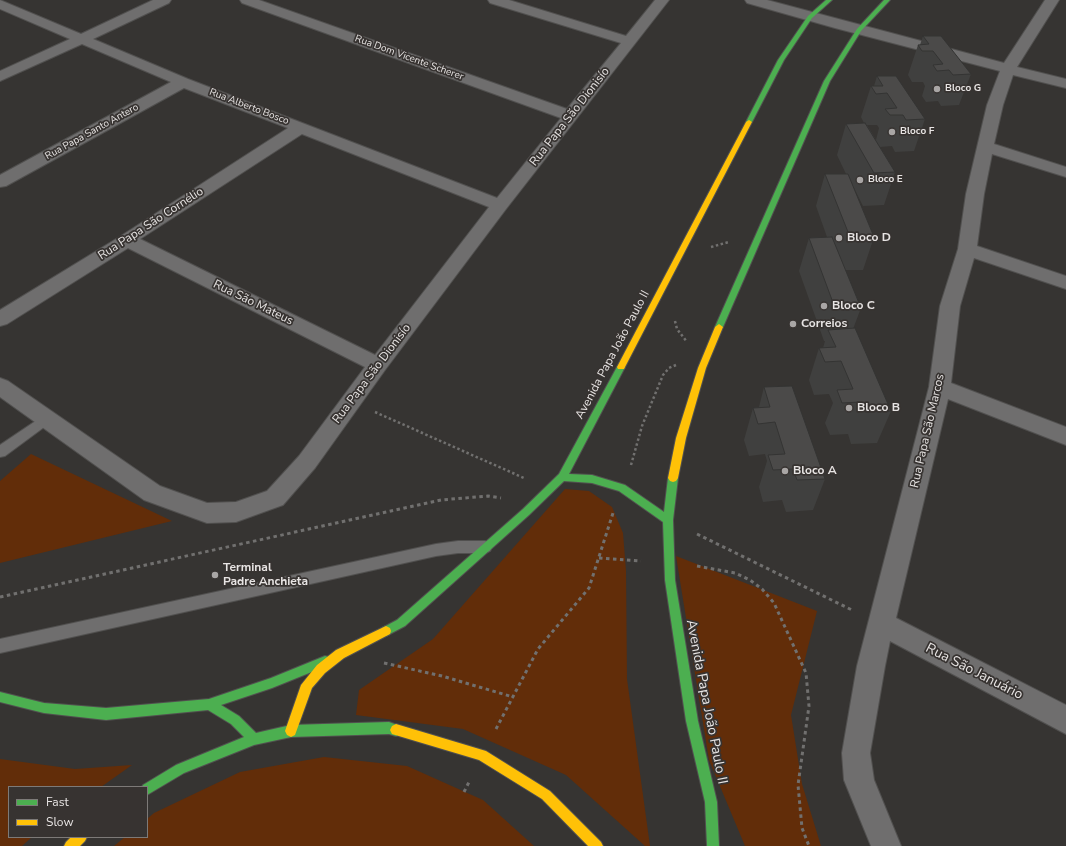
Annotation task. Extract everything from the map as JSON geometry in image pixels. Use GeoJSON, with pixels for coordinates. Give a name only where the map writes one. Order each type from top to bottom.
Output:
{"type":"FeatureCollection","features":[{"type":"Feature","properties":{"kind":"street"},"geometry":{"type":"LineString","coordinates":[[0,77],[164,0]]}},
{"type":"Feature","properties":{"kind":"street","name":"Rua Dom Vicente Scherer"},"geometry":{"type":"LineString","coordinates":[[247,0],[571,116]]}},
{"type":"Feature","properties":{"kind":"street"},"geometry":{"type":"LineString","coordinates":[[495,0],[629,41]]}},
{"type":"Feature","properties":{"kind":"street","name":"Rua Papa São Dionisío"},"geometry":{"type":"LineString","coordinates":[[0,386],[152,493],[207,513],[236,512],[275,498],[307,462],[378,365],[500,205],[662,0]]}},
{"type":"Feature","properties":{"kind":"street"},"geometry":{"type":"LineString","coordinates":[[752,0],[810,17],[1066,84]]}},
{"type":"Feature","properties":{"kind":"street","name":"Avenida Papa João Paulo II"},"geometry":{"type":"LineString","coordinates":[[291,731],[306,686],[321,669],[340,654],[401,623],[526,512],[562,477],[652,310],[781,60],[810,17],[829,0]]}},
{"type":"Feature","properties":{"kind":"street","name":"Avenida Papa João Paulo II"},"geometry":{"type":"LineString","coordinates":[[713,846],[711,802],[691,714],[679,645],[668,563],[668,520],[672,481],[681,438],[702,368],[747,261],[827,81],[859,30],[887,0]]}},
{"type":"Feature","properties":{"kind":"street","name":"Rua Papa São Marcos"},"geometry":{"type":"LineString","coordinates":[[886,846],[859,780],[856,753],[871,666],[883,624],[940,387],[950,306],[967,249],[975,194],[995,105],[1008,69],[1052,0]]}},
{"type":"Feature","properties":{"kind":"street","name":"Rua Alberto Bosco"},"geometry":{"type":"LineString","coordinates":[[0,4],[83,38],[183,82],[500,205]]}},
{"type":"Feature","properties":{"kind":"street","name":"Rua Papa Santo Antero"},"geometry":{"type":"LineString","coordinates":[[0,182],[183,82]]}},
{"type":"Feature","properties":{"kind":"street","name":"Rua Papa São Cornélio"},"geometry":{"type":"LineString","coordinates":[[0,318],[127,240],[301,127]]}},
{"type":"Feature","properties":{"kind":"street"},"geometry":{"type":"LineString","coordinates":[[986,147],[1066,172]]}},
{"type":"Feature","properties":{"kind":"street","name":"Rua São Mateus"},"geometry":{"type":"LineString","coordinates":[[127,240],[378,365]]}},
{"type":"Feature","properties":{"kind":"street"},"geometry":{"type":"LineString","coordinates":[[967,249],[1066,283]]}},
{"type":"Feature","properties":{"kind":"street"},"geometry":{"type":"LineString","coordinates":[[940,387],[1066,436]]}},
{"type":"Feature","properties":{"kind":"street"},"geometry":{"type":"LineString","coordinates":[[562,477],[592,479],[622,488],[640,498],[668,520]]}},
{"type":"Feature","properties":{"kind":"street","name":"Rua São Januário"},"geometry":{"type":"LineString","coordinates":[[883,624],[1066,720]]}},
{"type":"Feature","properties":{"kind":"street"},"geometry":{"type":"LineString","coordinates":[[0,697],[44,708],[106,714],[209,704],[272,683],[340,654]]}},
{"type":"Feature","properties":{"kind":"street"},"geometry":{"type":"LineString","coordinates":[[209,704],[236,720],[254,740]]}},
{"type":"Feature","properties":{"kind":"street"},"geometry":{"type":"LineString","coordinates":[[148,788],[180,768],[254,740],[291,731],[389,728],[482,756],[546,795],[597,846]]}},
{"type":"Feature","properties":{"kind":"street"},"geometry":{"type":"LineString","coordinates":[[70,846],[80,838]]}},
{"type":"Feature","properties":{"kind":"lane"},"geometry":{"type":"LineString","coordinates":[[0,452],[46,418]]}},
{"type":"Feature","properties":{"kind":"lane"},"geometry":{"type":"LineString","coordinates":[[0,646],[436,550],[458,547],[485,547]]}},
{"type":"Feature","properties":{"kind":"path"},"geometry":{"type":"LineString","coordinates":[[708,248],[725,244],[731,239]]}},
{"type":"Feature","properties":{"kind":"path"},"geometry":{"type":"LineString","coordinates":[[676,318],[675,325],[686,342],[686,346]]}},
{"type":"Feature","properties":{"kind":"path"},"geometry":{"type":"LineString","coordinates":[[482,756],[538,649],[589,588],[642,426],[663,375],[669,368],[680,362]]}},
{"type":"Feature","properties":{"kind":"path"},"geometry":{"type":"LineString","coordinates":[[351,401],[550,490]]}},
{"type":"Feature","properties":{"kind":"path"},"geometry":{"type":"LineString","coordinates":[[0,597],[441,500],[488,496],[510,500],[526,512]]}},
{"type":"Feature","properties":{"kind":"path"},"geometry":{"type":"LineString","coordinates":[[668,520],[883,624]]}},
{"type":"Feature","properties":{"kind":"path"},"geometry":{"type":"LineString","coordinates":[[599,558],[668,563],[735,573],[750,580],[762,589],[774,604],[806,673],[809,706],[798,784],[802,828],[809,846]]}},
{"type":"Feature","properties":{"kind":"path"},"geometry":{"type":"LineString","coordinates":[[340,654],[442,676],[513,697]]}},
{"type":"Feature","properties":{"kind":"shaded area"},"geometry":{"type":"Polygon","coordinates":[[[31,454],[172,521],[0,563],[0,481],[31,454]]]}},
{"type":"Feature","properties":{"kind":"shaded area"},"geometry":{"type":"Polygon","coordinates":[[[565,489],[589,491],[612,507],[623,533],[626,571],[627,679],[650,846],[645,846],[566,775],[463,729],[356,715],[359,690],[433,639],[565,489]]]}},
{"type":"Feature","properties":{"kind":"shaded area"},"geometry":{"type":"Polygon","coordinates":[[[676,556],[817,611],[791,715],[802,784],[821,846],[745,846],[709,760],[676,556]]]}},
{"type":"Feature","properties":{"kind":"shaded area"},"geometry":{"type":"Polygon","coordinates":[[[324,757],[407,766],[483,800],[534,846],[114,846],[124,838],[148,838],[148,818],[154,813],[240,772],[324,757]]]}},
{"type":"Feature","properties":{"kind":"shaded area"},"geometry":{"type":"Polygon","coordinates":[[[0,759],[75,769],[132,765],[102,786],[8,786],[8,838],[31,838],[22,846],[0,846],[0,759]]]}},
{"type":"Feature","properties":{"kind":"building"},"geometry":{"type":"Polygon","coordinates":[[[923,36],[941,36],[971,74],[953,75],[949,70],[937,71],[933,65],[943,64],[933,51],[922,51],[918,45],[929,44],[923,36]]]}},
{"type":"Feature","properties":{"kind":"building"},"geometry":{"type":"Polygon","coordinates":[[[877,76],[896,76],[925,119],[906,120],[903,115],[890,115],[885,109],[897,108],[887,93],[876,94],[871,86],[883,86],[877,76]]]}},
{"type":"Feature","properties":{"kind":"building"},"geometry":{"type":"Polygon","coordinates":[[[865,123],[895,172],[874,173],[846,124],[865,123]]]}},
{"type":"Feature","properties":{"kind":"building"},"geometry":{"type":"Polygon","coordinates":[[[825,174],[848,174],[874,237],[850,237],[825,174]]]}},
{"type":"Feature","properties":{"kind":"building"},"geometry":{"type":"Polygon","coordinates":[[[832,237],[861,308],[835,308],[809,238],[832,237]]]}},
{"type":"Feature","properties":{"kind":"building"},"geometry":{"type":"Polygon","coordinates":[[[855,328],[891,411],[865,412],[860,402],[842,403],[837,390],[853,389],[841,361],[825,362],[819,348],[836,347],[828,330],[855,328]]]}},
{"type":"Feature","properties":{"kind":"building"},"geometry":{"type":"Polygon","coordinates":[[[792,386],[825,479],[797,480],[793,469],[773,470],[768,455],[785,454],[775,422],[758,424],[753,408],[770,407],[764,387],[792,386]]]}},
{"type":"Feature","properties":{"kind":"traffic: fast"},"geometry":{"type":"LineString","coordinates":[[749,122],[781,60],[810,17],[829,0]]}},
{"type":"Feature","properties":{"kind":"traffic: fast"},"geometry":{"type":"LineString","coordinates":[[719,327],[827,81],[859,30],[887,0]]}},
{"type":"Feature","properties":{"kind":"traffic: fast"},"geometry":{"type":"LineString","coordinates":[[386,631],[401,623],[526,512],[562,477],[621,367]]}},
{"type":"Feature","properties":{"kind":"traffic: fast"},"geometry":{"type":"LineString","coordinates":[[562,477],[592,479],[622,488],[668,520]]}},
{"type":"Feature","properties":{"kind":"traffic: fast"},"geometry":{"type":"LineString","coordinates":[[673,478],[668,520],[670,580],[692,721],[711,802],[713,846]]}},
{"type":"Feature","properties":{"kind":"traffic: fast"},"geometry":{"type":"LineString","coordinates":[[0,697],[44,708],[106,714],[209,704],[272,683],[325,661]]}},
{"type":"Feature","properties":{"kind":"traffic: fast"},"geometry":{"type":"LineString","coordinates":[[209,704],[235,720],[254,739]]}},
{"type":"Feature","properties":{"kind":"traffic: fast"},"geometry":{"type":"LineString","coordinates":[[148,788],[180,769],[254,739],[291,731],[389,728],[396,730]]}},
{"type":"Feature","properties":{"kind":"traffic: slow"},"geometry":{"type":"LineString","coordinates":[[621,367],[749,122]]}},
{"type":"Feature","properties":{"kind":"traffic: slow"},"geometry":{"type":"LineString","coordinates":[[673,478],[681,438],[702,368],[719,327]]}},
{"type":"Feature","properties":{"kind":"traffic: slow"},"geometry":{"type":"LineString","coordinates":[[291,731],[307,685],[321,669],[340,654],[386,631]]}},
{"type":"Feature","properties":{"kind":"traffic: slow"},"geometry":{"type":"LineString","coordinates":[[396,730],[482,755],[546,795],[597,846]]}},
{"type":"Feature","properties":{"kind":"traffic: slow"},"geometry":{"type":"LineString","coordinates":[[70,846],[80,838]]}},
{"type":"Feature","properties":{"kind":"place","name":"Bloco G"},"geometry":{"type":"Point","coordinates":[937,89]}},
{"type":"Feature","properties":{"kind":"place","name":"Bloco F"},"geometry":{"type":"Point","coordinates":[892,132]}},
{"type":"Feature","properties":{"kind":"place","name":"Bloco E"},"geometry":{"type":"Point","coordinates":[860,180]}},
{"type":"Feature","properties":{"kind":"place","name":"Bloco D"},"geometry":{"type":"Point","coordinates":[839,238]}},
{"type":"Feature","properties":{"kind":"place","name":"Bloco C"},"geometry":{"type":"Point","coordinates":[824,306]}},
{"type":"Feature","properties":{"kind":"place","name":"Correios"},"geometry":{"type":"Point","coordinates":[793,324]}},
{"type":"Feature","properties":{"kind":"place","name":"Bloco B"},"geometry":{"type":"Point","coordinates":[849,408]}},
{"type":"Feature","properties":{"kind":"place","name":"Bloco A"},"geometry":{"type":"Point","coordinates":[785,471]}},
{"type":"Feature","properties":{"kind":"place","name":"Terminal Padre Anchieta"},"geometry":{"type":"Point","coordinates":[215,575]}}]}
